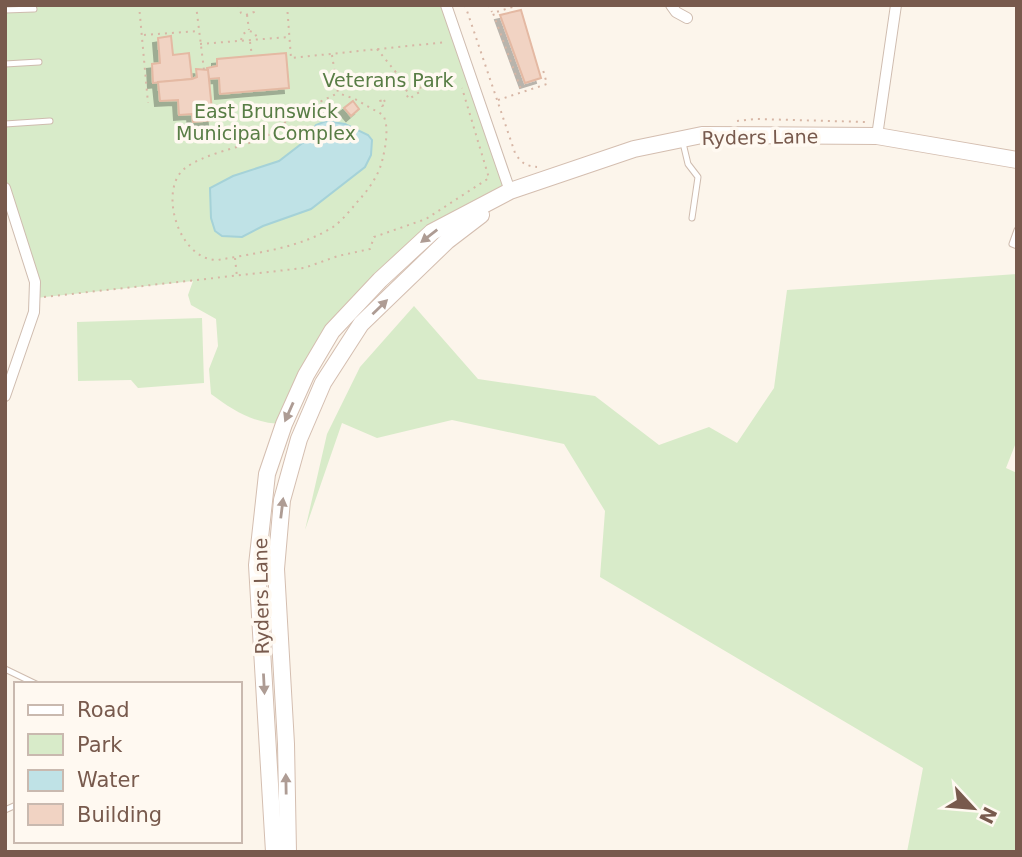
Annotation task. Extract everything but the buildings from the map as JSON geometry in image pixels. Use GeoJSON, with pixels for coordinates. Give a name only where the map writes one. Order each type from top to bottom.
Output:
{"type":"FeatureCollection","features":[{"type":"Feature","properties":{"kind":"main road","name":"Ryders Lane"},"geometry":{"type":"LineString","coordinates":[[274,852],[257,565],[267,474],[284,424],[306,375],[332,331],[380,280],[432,232],[510,191],[634,149],[702,135],[874,129],[1017,160]]}},
{"type":"Feature","properties":{"kind":"main road","name":"Ryders Lane"},"geometry":{"type":"LineString","coordinates":[[288,852],[276,569],[282,500],[299,439],[323,383],[361,324],[447,241],[510,191]]}},
{"type":"Feature","properties":{"kind":"street"},"geometry":{"type":"LineString","coordinates":[[446,5],[510,191]]}},
{"type":"Feature","properties":{"kind":"street"},"geometry":{"type":"LineString","coordinates":[[671,5],[676,12],[687,18]]}},
{"type":"Feature","properties":{"kind":"street"},"geometry":{"type":"LineString","coordinates":[[874,129],[896,5]]}},
{"type":"Feature","properties":{"kind":"street"},"geometry":{"type":"LineString","coordinates":[[5,188],[35,282],[36,298],[34,312],[5,396]]}},
{"type":"Feature","properties":{"kind":"lane"},"geometry":{"type":"LineString","coordinates":[[5,10],[34,9]]}},
{"type":"Feature","properties":{"kind":"lane"},"geometry":{"type":"LineString","coordinates":[[5,64],[39,62]]}},
{"type":"Feature","properties":{"kind":"lane"},"geometry":{"type":"LineString","coordinates":[[5,124],[50,121]]}},
{"type":"Feature","properties":{"kind":"lane"},"geometry":{"type":"LineString","coordinates":[[682,139],[688,164],[698,177],[692,218]]}},
{"type":"Feature","properties":{"kind":"lane"},"geometry":{"type":"LineString","coordinates":[[1017,230],[1012,244],[1017,246]]}},
{"type":"Feature","properties":{"kind":"lane"},"geometry":{"type":"LineString","coordinates":[[5,669],[32,682]]}},
{"type":"Feature","properties":{"kind":"path"},"geometry":{"type":"LineString","coordinates":[[139,5],[148,103]]}},
{"type":"Feature","properties":{"kind":"path"},"geometry":{"type":"LineString","coordinates":[[196,5],[204,70]]}},
{"type":"Feature","properties":{"kind":"path"},"geometry":{"type":"LineString","coordinates":[[238,5],[241,13],[247,15],[254,12],[255,5]]}},
{"type":"Feature","properties":{"kind":"path"},"geometry":{"type":"LineString","coordinates":[[287,5],[291,58],[447,41]]}},
{"type":"Feature","properties":{"kind":"path"},"geometry":{"type":"LineString","coordinates":[[470,5],[465,6],[515,153],[521,162],[538,167]]}},
{"type":"Feature","properties":{"kind":"path"},"geometry":{"type":"LineString","coordinates":[[488,5],[522,92]]}},
{"type":"Feature","properties":{"kind":"path"},"geometry":{"type":"LineString","coordinates":[[493,13],[519,5]]}},
{"type":"Feature","properties":{"kind":"path"},"geometry":{"type":"LineString","coordinates":[[247,15],[250,31]]}},
{"type":"Feature","properties":{"kind":"path"},"geometry":{"type":"LineString","coordinates":[[142,36],[199,31]]}},
{"type":"Feature","properties":{"kind":"path"},"geometry":{"type":"LineString","coordinates":[[241,41],[243,34],[250,31],[256,34],[258,40]]}},
{"type":"Feature","properties":{"kind":"path"},"geometry":{"type":"LineString","coordinates":[[200,44],[289,37]]}},
{"type":"Feature","properties":{"kind":"path"},"geometry":{"type":"LineString","coordinates":[[250,41],[252,56]]}},
{"type":"Feature","properties":{"kind":"path"},"geometry":{"type":"LineString","coordinates":[[376,49],[399,76],[399,81],[410,88]]}},
{"type":"Feature","properties":{"kind":"path"},"geometry":{"type":"LineString","coordinates":[[332,54],[338,93]]}},
{"type":"Feature","properties":{"kind":"path"},"geometry":{"type":"LineString","coordinates":[[498,101],[547,84],[543,70]]}},
{"type":"Feature","properties":{"kind":"path"},"geometry":{"type":"LineString","coordinates":[[335,71],[341,71]]}},
{"type":"Feature","properties":{"kind":"path"},"geometry":{"type":"LineString","coordinates":[[36,298],[304,268],[338,256],[370,249],[374,237],[426,219],[489,178],[459,78]]}},
{"type":"Feature","properties":{"kind":"path"},"geometry":{"type":"LineString","coordinates":[[417,84],[421,89],[411,100],[405,95],[410,88],[417,84]]}},
{"type":"Feature","properties":{"kind":"path"},"geometry":{"type":"LineString","coordinates":[[338,93],[380,113],[386,119],[383,159],[367,191],[340,222],[306,241],[210,261],[187,246],[178,232],[176,222],[174,193],[179,175],[187,167],[201,160],[268,135],[292,117],[338,93]]}},
{"type":"Feature","properties":{"kind":"path"},"geometry":{"type":"LineString","coordinates":[[731,122],[756,118],[874,129]]}},
{"type":"Feature","properties":{"kind":"path"},"geometry":{"type":"LineString","coordinates":[[234,257],[237,277]]}},
{"type":"Feature","properties":{"kind":"green space","name":"East Brunswick Municipal Complex"},"geometry":{"type":"Polygon","coordinates":[[[5,5],[446,5],[510,191],[432,232],[332,331],[284,424],[254,419],[236,411],[211,394],[209,369],[218,346],[216,319],[191,305],[188,295],[193,281],[36,298],[5,188],[5,5]]]}},
{"type":"Feature","properties":{"kind":"green space"},"geometry":{"type":"Polygon","coordinates":[[[1017,274],[1017,440],[1006,468],[1017,473],[1017,852],[907,852],[923,768],[600,577],[605,511],[564,444],[452,420],[377,438],[342,423],[305,530],[327,434],[360,367],[414,306],[478,379],[595,396],[659,445],[709,427],[737,443],[774,388],[787,290],[1017,274]]]}},
{"type":"Feature","properties":{"kind":"green space"},"geometry":{"type":"Polygon","coordinates":[[[202,318],[204,383],[138,388],[131,380],[78,381],[77,322],[202,318]]]}},
{"type":"Feature","properties":{"kind":"water"},"geometry":{"type":"Polygon","coordinates":[[[326,121],[345,124],[368,135],[372,140],[371,155],[365,167],[311,209],[263,226],[242,237],[222,236],[215,231],[211,218],[210,188],[233,176],[279,161],[305,141],[316,125],[326,121]]]}},
{"type":"Feature","properties":{"kind":"park label","name":"Veterans Park"},"geometry":{"type":"Point","coordinates":[388,80]}}]}
